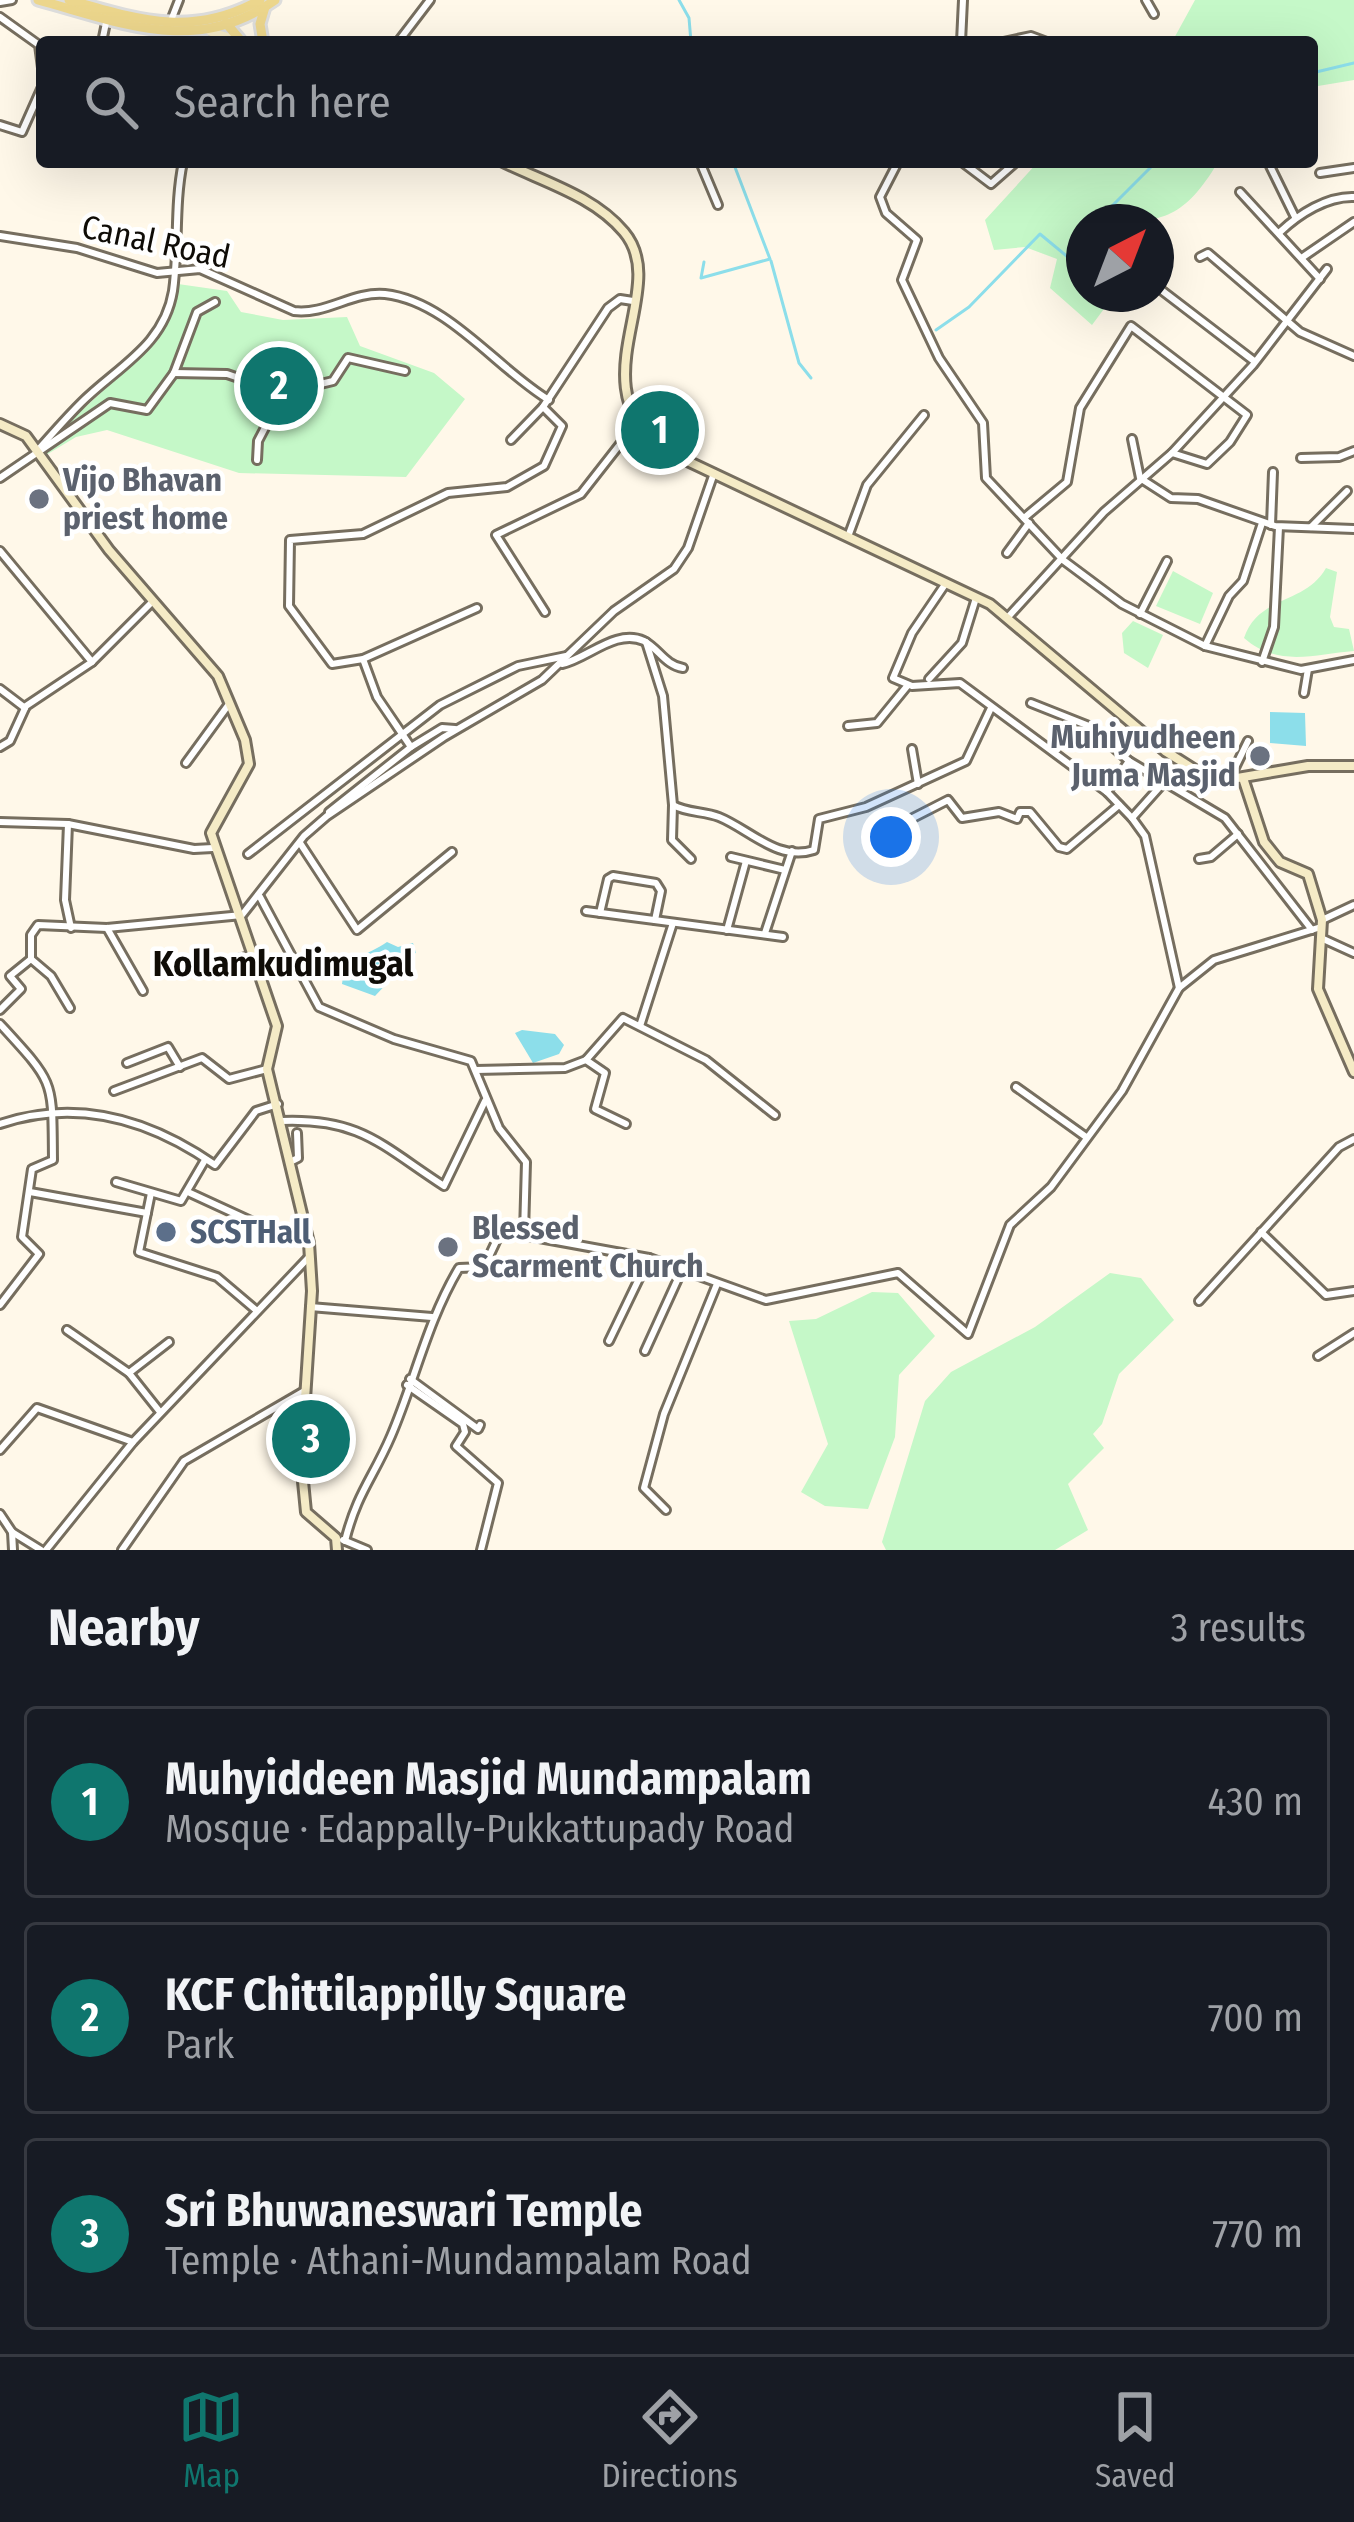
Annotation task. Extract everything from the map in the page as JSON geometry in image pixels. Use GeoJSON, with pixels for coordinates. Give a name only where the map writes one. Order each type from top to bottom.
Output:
{"type":"FeatureCollection","features":[{"type":"Feature","properties":{"kind":"main road"},"geometry":{"type":"LineString","coordinates":[[38,0],[145,27],[209,32],[267,2]]}},
{"type":"Feature","properties":{"kind":"main road"},"geometry":{"type":"LineString","coordinates":[[69,0],[209,32]]}},
{"type":"Feature","properties":{"kind":"main road"},"geometry":{"type":"LineString","coordinates":[[262,36],[260,24],[267,2]]}},
{"type":"Feature","properties":{"kind":"main road"},"geometry":{"type":"LineString","coordinates":[[225,22],[237,36]]}},
{"type":"Feature","properties":{"kind":"street"},"geometry":{"type":"LineString","coordinates":[[0,2],[12,0]]}},
{"type":"Feature","properties":{"kind":"street"},"geometry":{"type":"LineString","coordinates":[[170,22],[179,0]]}},
{"type":"Feature","properties":{"kind":"street"},"geometry":{"type":"LineString","coordinates":[[403,36],[430,0]]}},
{"type":"Feature","properties":{"kind":"street"},"geometry":{"type":"LineString","coordinates":[[962,36],[963,0]]}},
{"type":"Feature","properties":{"kind":"street"},"geometry":{"type":"LineString","coordinates":[[1146,0],[1154,14]]}},
{"type":"Feature","properties":{"kind":"street"},"geometry":{"type":"LineString","coordinates":[[0,16],[36,44]]}},
{"type":"Feature","properties":{"kind":"street"},"geometry":{"type":"LineString","coordinates":[[103,36],[107,18]]}},
{"type":"Feature","properties":{"kind":"street"},"geometry":{"type":"LineString","coordinates":[[143,36],[145,27]]}},
{"type":"Feature","properties":{"kind":"street"},"geometry":{"type":"LineString","coordinates":[[0,125],[22,132],[36,100]]}},
{"type":"Feature","properties":{"kind":"street"},"geometry":{"type":"LineString","coordinates":[[38,452],[151,340],[170,302],[182,168]]}},
{"type":"Feature","properties":{"kind":"street"},"geometry":{"type":"LineString","coordinates":[[516,168],[594,206],[626,234],[638,260],[627,370],[635,425],[662,449],[849,534],[1009,616],[1195,773],[1227,784],[1308,766],[1354,766]]}},
{"type":"Feature","properties":{"kind":"street"},"geometry":{"type":"LineString","coordinates":[[522,171],[525,168]]}},
{"type":"Feature","properties":{"kind":"street"},"geometry":{"type":"LineString","coordinates":[[703,168],[718,205]]}},
{"type":"Feature","properties":{"kind":"street"},"geometry":{"type":"LineString","coordinates":[[895,168],[880,197],[886,213],[917,240],[902,269],[902,280],[939,358],[983,423],[986,478],[1026,521],[1063,560],[1140,614],[1205,646],[1307,669],[1354,660]]}},
{"type":"Feature","properties":{"kind":"street"},"geometry":{"type":"LineString","coordinates":[[972,168],[991,184],[1009,168]]}},
{"type":"Feature","properties":{"kind":"street"},"geometry":{"type":"LineString","coordinates":[[1271,168],[1295,217]]}},
{"type":"Feature","properties":{"kind":"street"},"geometry":{"type":"LineString","coordinates":[[1319,173],[1354,168]]}},
{"type":"Feature","properties":{"kind":"street"},"geometry":{"type":"LineString","coordinates":[[1240,192],[1320,279]]}},
{"type":"Feature","properties":{"kind":"street"},"geometry":{"type":"LineString","coordinates":[[1280,232],[1295,217],[1338,197],[1354,197]]}},
{"type":"Feature","properties":{"kind":"street"},"geometry":{"type":"LineString","coordinates":[[1304,257],[1354,222]]}},
{"type":"Feature","properties":{"kind":"street","name":"Canal Road"},"geometry":{"type":"LineString","coordinates":[[0,236],[77,248],[171,274],[200,269],[309,313],[371,293],[391,295],[454,328],[546,404]]}},
{"type":"Feature","properties":{"kind":"street"},"geometry":{"type":"LineString","coordinates":[[1200,257],[1208,254],[1288,323],[1354,356]]}},
{"type":"Feature","properties":{"kind":"street"},"geometry":{"type":"LineString","coordinates":[[1009,616],[1141,478],[1172,452],[1288,323],[1327,269]]}},
{"type":"Feature","properties":{"kind":"street"},"geometry":{"type":"LineString","coordinates":[[511,440],[546,404],[608,308],[620,299],[633,301]]}},
{"type":"Feature","properties":{"kind":"street"},"geometry":{"type":"LineString","coordinates":[[1174,300],[1254,361]]}},
{"type":"Feature","properties":{"kind":"street"},"geometry":{"type":"LineString","coordinates":[[0,478],[110,404],[147,410],[174,373],[197,312],[215,302]]}},
{"type":"Feature","properties":{"kind":"street"},"geometry":{"type":"LineString","coordinates":[[1007,553],[1026,521],[1066,482],[1080,408],[1131,326],[1247,415],[1218,457],[1207,464],[1172,452]]}},
{"type":"Feature","properties":{"kind":"street"},"geometry":{"type":"LineString","coordinates":[[174,373],[226,374],[283,393],[333,381],[348,358],[405,371]]}},
{"type":"Feature","properties":{"kind":"street"},"geometry":{"type":"LineString","coordinates":[[257,460],[258,441],[283,393]]}},
{"type":"Feature","properties":{"kind":"street"},"geometry":{"type":"LineString","coordinates":[[477,608],[363,658],[327,661],[289,606],[290,540],[363,534],[448,493],[507,487],[553,455],[562,426],[546,404]]}},
{"type":"Feature","properties":{"kind":"street"},"geometry":{"type":"LineString","coordinates":[[849,534],[867,485],[923,415]]}},
{"type":"Feature","properties":{"kind":"street"},"geometry":{"type":"LineString","coordinates":[[0,424],[26,436],[152,602],[218,676],[245,740],[249,764],[214,823],[213,848],[242,915],[277,1026],[267,1069],[308,1239],[310,1307],[301,1461],[306,1512],[341,1539],[367,1550]]}},
{"type":"Feature","properties":{"kind":"street"},"geometry":{"type":"LineString","coordinates":[[545,612],[496,535],[580,494],[635,425]]}},
{"type":"Feature","properties":{"kind":"street"},"geometry":{"type":"LineString","coordinates":[[1132,439],[1141,478],[1176,500],[1198,499],[1270,525],[1354,529]]}},
{"type":"Feature","properties":{"kind":"street"},"geometry":{"type":"LineString","coordinates":[[1300,458],[1339,458],[1354,451]]}},
{"type":"Feature","properties":{"kind":"street"},"geometry":{"type":"LineString","coordinates":[[1262,662],[1274,627],[1270,525],[1274,472]]}},
{"type":"Feature","properties":{"kind":"street"},"geometry":{"type":"LineString","coordinates":[[327,817],[457,729],[524,692],[614,611],[674,569],[688,548],[714,473]]}},
{"type":"Feature","properties":{"kind":"street"},"geometry":{"type":"LineString","coordinates":[[1311,526],[1347,491]]}},
{"type":"Feature","properties":{"kind":"street"},"geometry":{"type":"LineString","coordinates":[[1205,646],[1270,525]]}},
{"type":"Feature","properties":{"kind":"street"},"geometry":{"type":"LineString","coordinates":[[0,550],[92,662]]}},
{"type":"Feature","properties":{"kind":"street"},"geometry":{"type":"LineString","coordinates":[[1140,614],[1167,561]]}},
{"type":"Feature","properties":{"kind":"street"},"geometry":{"type":"LineString","coordinates":[[946,584],[893,670],[893,678],[908,685],[960,683],[1107,792],[1132,818],[1145,836],[1179,988]]}},
{"type":"Feature","properties":{"kind":"street"},"geometry":{"type":"LineString","coordinates":[[929,679],[962,643],[976,598]]}},
{"type":"Feature","properties":{"kind":"street"},"geometry":{"type":"LineString","coordinates":[[0,747],[10,741],[25,708],[92,662],[152,602]]}},
{"type":"Feature","properties":{"kind":"street"},"geometry":{"type":"LineString","coordinates":[[558,665],[616,641],[646,642],[671,666],[683,668]]}},
{"type":"Feature","properties":{"kind":"street"},"geometry":{"type":"LineString","coordinates":[[646,642],[663,696],[672,840],[691,860]]}},
{"type":"Feature","properties":{"kind":"street"},"geometry":{"type":"LineString","coordinates":[[248,854],[440,705],[518,666],[566,656]]}},
{"type":"Feature","properties":{"kind":"street"},"geometry":{"type":"LineString","coordinates":[[363,658],[377,697],[411,747]]}},
{"type":"Feature","properties":{"kind":"street"},"geometry":{"type":"LineString","coordinates":[[1304,693],[1307,669]]}},
{"type":"Feature","properties":{"kind":"street"},"geometry":{"type":"LineString","coordinates":[[848,726],[877,723],[908,685]]}},
{"type":"Feature","properties":{"kind":"street"},"geometry":{"type":"LineString","coordinates":[[0,688],[25,708]]}},
{"type":"Feature","properties":{"kind":"street"},"geometry":{"type":"LineString","coordinates":[[186,763],[229,704]]}},
{"type":"Feature","properties":{"kind":"street"},"geometry":{"type":"LineString","coordinates":[[1031,704],[1088,726],[1129,761],[1225,818],[1319,929],[1354,953]]}},
{"type":"Feature","properties":{"kind":"street"},"geometry":{"type":"LineString","coordinates":[[673,805],[718,816],[743,836],[792,851],[814,850],[819,819],[866,807],[966,761],[991,708]]}},
{"type":"Feature","properties":{"kind":"street"},"geometry":{"type":"LineString","coordinates":[[70,1008],[51,976],[32,959],[31,935],[38,925],[107,928],[242,915],[341,799],[442,728],[457,729]]}},
{"type":"Feature","properties":{"kind":"street"},"geometry":{"type":"LineString","coordinates":[[1156,743],[1165,732]]}},
{"type":"Feature","properties":{"kind":"street"},"geometry":{"type":"LineString","coordinates":[[1227,784],[1248,740]]}},
{"type":"Feature","properties":{"kind":"street"},"geometry":{"type":"LineString","coordinates":[[912,749],[917,784]]}},
{"type":"Feature","properties":{"kind":"street"},"geometry":{"type":"LineString","coordinates":[[1107,792],[1129,761]]}},
{"type":"Feature","properties":{"kind":"street"},"geometry":{"type":"LineString","coordinates":[[1132,818],[1166,781]]}},
{"type":"Feature","properties":{"kind":"street"},"geometry":{"type":"LineString","coordinates":[[1244,781],[1264,842],[1280,862],[1308,874],[1319,929],[1318,989],[1354,1072]]}},
{"type":"Feature","properties":{"kind":"street"},"geometry":{"type":"LineString","coordinates":[[903,824],[948,800],[962,818],[1000,812],[1017,819],[1020,812],[1030,812],[1059,847],[1067,849],[1119,805]]}},
{"type":"Feature","properties":{"kind":"street"},"geometry":{"type":"LineString","coordinates":[[0,822],[68,824],[213,848]]}},
{"type":"Feature","properties":{"kind":"street"},"geometry":{"type":"LineString","coordinates":[[68,824],[65,900],[70,928]]}},
{"type":"Feature","properties":{"kind":"street"},"geometry":{"type":"LineString","coordinates":[[1199,859],[1211,857],[1238,834]]}},
{"type":"Feature","properties":{"kind":"street"},"geometry":{"type":"LineString","coordinates":[[300,844],[357,930],[452,852]]}},
{"type":"Feature","properties":{"kind":"street"},"geometry":{"type":"LineString","coordinates":[[764,935],[792,851]]}},
{"type":"Feature","properties":{"kind":"street"},"geometry":{"type":"LineString","coordinates":[[731,857],[785,870]]}},
{"type":"Feature","properties":{"kind":"street"},"geometry":{"type":"LineString","coordinates":[[728,930],[746,861]]}},
{"type":"Feature","properties":{"kind":"street"},"geometry":{"type":"LineString","coordinates":[[600,913],[608,879],[614,876],[659,886],[655,920]]}},
{"type":"Feature","properties":{"kind":"street"},"geometry":{"type":"LineString","coordinates":[[260,897],[312,1001],[394,1039],[459,1053],[476,1070],[485,1101],[526,1162],[524,1233]]}},
{"type":"Feature","properties":{"kind":"street"},"geometry":{"type":"LineString","coordinates":[[338,1550],[357,1495],[393,1431],[433,1317],[459,1268],[484,1267],[501,1232],[649,1258],[717,1284],[780,1300],[898,1273],[949,1323],[973,1332],[1010,1225],[1052,1187],[1122,1091],[1179,988],[1214,959],[1319,929],[1354,905]]}},
{"type":"Feature","properties":{"kind":"street"},"geometry":{"type":"LineString","coordinates":[[586,911],[783,937]]}},
{"type":"Feature","properties":{"kind":"street"},"geometry":{"type":"LineString","coordinates":[[640,1026],[673,923]]}},
{"type":"Feature","properties":{"kind":"street"},"geometry":{"type":"LineString","coordinates":[[107,928],[142,991]]}},
{"type":"Feature","properties":{"kind":"street"},"geometry":{"type":"LineString","coordinates":[[196,970],[256,954]]}},
{"type":"Feature","properties":{"kind":"street"},"geometry":{"type":"LineString","coordinates":[[0,1010],[22,989],[10,976],[32,959]]}},
{"type":"Feature","properties":{"kind":"street"},"geometry":{"type":"LineString","coordinates":[[476,1070],[551,1071],[586,1060],[617,1019],[706,1060],[775,1115]]}},
{"type":"Feature","properties":{"kind":"street"},"geometry":{"type":"LineString","coordinates":[[0,1024],[41,1070],[56,1110],[53,1160],[33,1166],[22,1237],[39,1253],[0,1305]]}},
{"type":"Feature","properties":{"kind":"street"},"geometry":{"type":"LineString","coordinates":[[128,1063],[168,1047],[180,1067]]}},
{"type":"Feature","properties":{"kind":"street"},"geometry":{"type":"LineString","coordinates":[[114,1091],[207,1059],[234,1079],[267,1069]]}},
{"type":"Feature","properties":{"kind":"street"},"geometry":{"type":"LineString","coordinates":[[586,1060],[605,1073],[595,1109],[626,1124]]}},
{"type":"Feature","properties":{"kind":"street"},"geometry":{"type":"LineString","coordinates":[[1016,1087],[1088,1138]]}},
{"type":"Feature","properties":{"kind":"street"},"geometry":{"type":"LineString","coordinates":[[282,1121],[319,1120],[358,1128],[444,1186],[485,1101]]}},
{"type":"Feature","properties":{"kind":"street"},"geometry":{"type":"LineString","coordinates":[[0,1124],[37,1111],[107,1116],[155,1131],[215,1166],[256,1112],[278,1104]]}},
{"type":"Feature","properties":{"kind":"street"},"geometry":{"type":"LineString","coordinates":[[290,1162],[298,1158],[297,1132]]}},
{"type":"Feature","properties":{"kind":"street"},"geometry":{"type":"LineString","coordinates":[[1198,1300],[1339,1147],[1354,1139]]}},
{"type":"Feature","properties":{"kind":"street"},"geometry":{"type":"LineString","coordinates":[[116,1182],[181,1201],[190,1193],[206,1159]]}},
{"type":"Feature","properties":{"kind":"street"},"geometry":{"type":"LineString","coordinates":[[30,1192],[147,1213]]}},
{"type":"Feature","properties":{"kind":"street"},"geometry":{"type":"LineString","coordinates":[[152,1193],[139,1252],[217,1277],[257,1311]]}},
{"type":"Feature","properties":{"kind":"street"},"geometry":{"type":"LineString","coordinates":[[190,1193],[277,1233],[308,1239]]}},
{"type":"Feature","properties":{"kind":"street"},"geometry":{"type":"LineString","coordinates":[[1261,1232],[1326,1295],[1354,1291]]}},
{"type":"Feature","properties":{"kind":"street"},"geometry":{"type":"LineString","coordinates":[[0,1514],[12,1532],[44,1550],[160,1412],[310,1256]]}},
{"type":"Feature","properties":{"kind":"street"},"geometry":{"type":"LineString","coordinates":[[609,1341],[649,1258]]}},
{"type":"Feature","properties":{"kind":"street"},"geometry":{"type":"LineString","coordinates":[[645,1352],[681,1272]]}},
{"type":"Feature","properties":{"kind":"street"},"geometry":{"type":"LineString","coordinates":[[666,1510],[644,1488],[664,1414],[717,1284]]}},
{"type":"Feature","properties":{"kind":"street"},"geometry":{"type":"LineString","coordinates":[[310,1307],[433,1317]]}},
{"type":"Feature","properties":{"kind":"street"},"geometry":{"type":"LineString","coordinates":[[67,1330],[130,1373],[160,1412]]}},
{"type":"Feature","properties":{"kind":"street"},"geometry":{"type":"LineString","coordinates":[[1318,1355],[1354,1333]]}},
{"type":"Feature","properties":{"kind":"street"},"geometry":{"type":"LineString","coordinates":[[130,1373],[169,1342]]}},
{"type":"Feature","properties":{"kind":"street"},"geometry":{"type":"LineString","coordinates":[[408,1382],[465,1423],[478,1429],[480,1425]]}},
{"type":"Feature","properties":{"kind":"street"},"geometry":{"type":"LineString","coordinates":[[122,1550],[184,1461],[306,1390]]}},
{"type":"Feature","properties":{"kind":"street"},"geometry":{"type":"LineString","coordinates":[[0,1450],[37,1408],[133,1442]]}},
{"type":"Feature","properties":{"kind":"street"},"geometry":{"type":"LineString","coordinates":[[465,1423],[456,1446],[498,1484],[481,1550]]}},
{"type":"Feature","properties":{"kind":"street"},"geometry":{"type":"LineString","coordinates":[[12,1532],[13,1550]]}},
{"type":"Feature","properties":{"kind":"green space"},"geometry":{"type":"Polygon","coordinates":[[[1195,0],[1354,0],[1354,80],[1318,86],[1318,36],[1175,36],[1195,0]]]}},
{"type":"Feature","properties":{"kind":"green space"},"geometry":{"type":"Polygon","coordinates":[[[1033,168],[1214,168],[1174,211],[1174,204],[1066,204],[1066,302],[1050,288],[1057,259],[1025,247],[994,250],[985,220],[1033,168]]]}},
{"type":"Feature","properties":{"kind":"green space"},"geometry":{"type":"Polygon","coordinates":[[[178,284],[227,291],[241,312],[283,320],[347,317],[360,346],[434,373],[465,399],[406,477],[239,473],[107,430],[76,437],[46,455],[42,447],[157,341],[178,284]]]}},
{"type":"Feature","properties":{"kind":"green space"},"geometry":{"type":"Polygon","coordinates":[[[1077,312],[1102,312],[1092,325],[1077,312]]]}},
{"type":"Feature","properties":{"kind":"green space"},"geometry":{"type":"Polygon","coordinates":[[[1326,568],[1337,572],[1330,617],[1334,627],[1349,629],[1354,651],[1283,656],[1244,638],[1260,614],[1306,588],[1326,568]]]}},
{"type":"Feature","properties":{"kind":"green space"},"geometry":{"type":"Polygon","coordinates":[[[1173,571],[1213,593],[1200,624],[1156,606],[1173,571]]]}},
{"type":"Feature","properties":{"kind":"green space"},"geometry":{"type":"Polygon","coordinates":[[[1133,621],[1163,635],[1148,668],[1124,653],[1122,633],[1133,621]]]}},
{"type":"Feature","properties":{"kind":"green space"},"geometry":{"type":"Polygon","coordinates":[[[1110,1273],[1141,1278],[1174,1320],[1119,1374],[1102,1424],[1093,1434],[1104,1448],[1068,1484],[1088,1530],[1055,1550],[886,1550],[882,1542],[925,1401],[951,1372],[1035,1327],[1110,1273]]]}},
{"type":"Feature","properties":{"kind":"green space"},"geometry":{"type":"Polygon","coordinates":[[[872,1292],[898,1293],[935,1336],[899,1375],[895,1437],[868,1509],[825,1506],[801,1492],[828,1444],[789,1321],[816,1319],[872,1292]]]}},
{"type":"Feature","properties":{"kind":"water"},"geometry":{"type":"Polygon","coordinates":[[[1270,712],[1305,713],[1306,746],[1270,743],[1270,712]]]}},
{"type":"Feature","properties":{"kind":"water"},"geometry":{"type":"Polygon","coordinates":[[[387,942],[398,947],[413,943],[416,953],[401,957],[393,977],[375,996],[342,984],[352,963],[387,942]]]}},
{"type":"Feature","properties":{"kind":"water"},"geometry":{"type":"Polygon","coordinates":[[[515,1033],[555,1034],[564,1045],[559,1054],[533,1063],[515,1033]]]}},
{"type":"Feature","properties":{"kind":"waterway"},"geometry":{"type":"LineString","coordinates":[[679,0],[689,18],[690,36]]}},
{"type":"Feature","properties":{"kind":"waterway"},"geometry":{"type":"LineString","coordinates":[[1318,72],[1354,63]]}},
{"type":"Feature","properties":{"kind":"waterway"},"geometry":{"type":"LineString","coordinates":[[704,262],[701,278],[770,259],[735,168]]}},
{"type":"Feature","properties":{"kind":"waterway"},"geometry":{"type":"LineString","coordinates":[[1114,204],[1150,168]]}},
{"type":"Feature","properties":{"kind":"waterway"},"geometry":{"type":"LineString","coordinates":[[936,330],[969,307],[1040,234],[1066,256]]}},
{"type":"Feature","properties":{"kind":"waterway"},"geometry":{"type":"LineString","coordinates":[[771,261],[799,363],[811,378]]}},
{"type":"Feature","properties":{"kind":"place","name":"KCF Chittilappilly Square"},"geometry":{"type":"Point","coordinates":[279,386]}},
{"type":"Feature","properties":{"kind":"place","name":"Muhyiddeen Masjid Mundampalam"},"geometry":{"type":"Point","coordinates":[660,430]}},
{"type":"Feature","properties":{"kind":"place","name":"Vijo Bhavan priest home"},"geometry":{"type":"Point","coordinates":[39,499]}},
{"type":"Feature","properties":{"kind":"place","name":"Muhiyudheen Juma Masjid"},"geometry":{"type":"Point","coordinates":[1260,756]}},
{"type":"Feature","properties":{"kind":"place","name":"SCSTHall"},"geometry":{"type":"Point","coordinates":[166,1232]}},
{"type":"Feature","properties":{"kind":"place","name":"Blessed Scarment Church"},"geometry":{"type":"Point","coordinates":[448,1247]}},
{"type":"Feature","properties":{"kind":"place","name":"Sri Bhuwaneswari Temple"},"geometry":{"type":"Point","coordinates":[311,1439]}},
{"type":"Feature","properties":{"kind":"district","name":"Kollamkudimugal"},"geometry":{"type":"Point","coordinates":[283,964]}}]}
